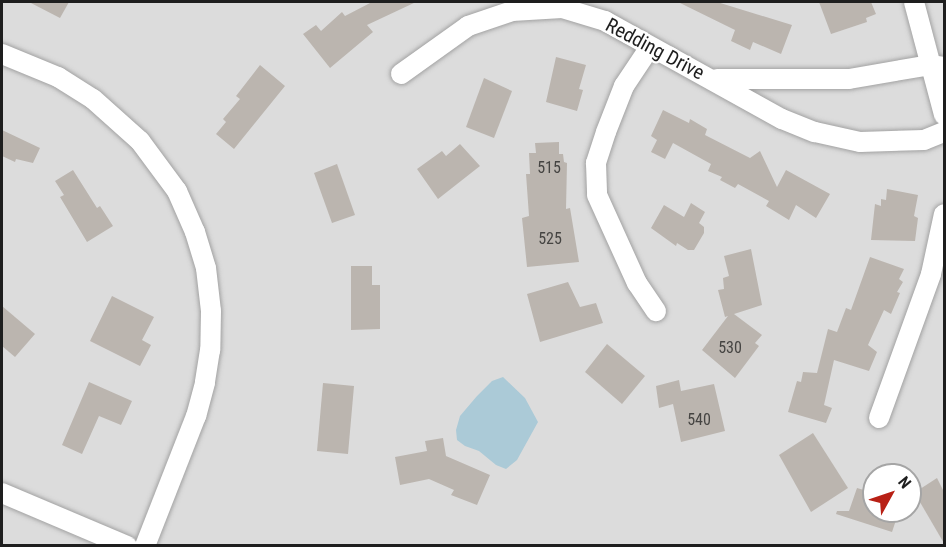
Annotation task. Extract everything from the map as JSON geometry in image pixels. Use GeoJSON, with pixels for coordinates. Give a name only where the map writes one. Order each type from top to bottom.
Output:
{"type":"FeatureCollection","features":[{"type":"Feature","properties":{"kind":"street"},"geometry":{"type":"LineString","coordinates":[[914,2],[938,66],[945,115]]}},
{"type":"Feature","properties":{"kind":"street","name":"Redding Drive"},"geometry":{"type":"LineString","coordinates":[[401,74],[468,26],[512,11],[562,8],[606,21],[782,119],[814,132],[860,142],[924,140],[945,132]]}},
{"type":"Feature","properties":{"kind":"street"},"geometry":{"type":"LineString","coordinates":[[650,47],[624,86],[596,163],[597,195],[637,283],[656,311]]}},
{"type":"Feature","properties":{"kind":"street"},"geometry":{"type":"LineString","coordinates":[[2,54],[58,77],[93,99],[140,141],[177,191],[194,226],[206,268],[211,311],[210,350],[205,383],[196,416],[145,546]]}},
{"type":"Feature","properties":{"kind":"street","name":"Redding Drive"},"geometry":{"type":"LineString","coordinates":[[711,79],[849,79],[938,66]]}},
{"type":"Feature","properties":{"kind":"street"},"geometry":{"type":"LineString","coordinates":[[879,418],[931,273],[945,214]]}},
{"type":"Feature","properties":{"kind":"street"},"geometry":{"type":"LineString","coordinates":[[2,493],[127,546]]}},
{"type":"Feature","properties":{"kind":"shaded area"},"geometry":{"type":"Polygon","coordinates":[[[2,2],[944,2],[944,545],[2,545],[2,2]]]}},
{"type":"Feature","properties":{"kind":"water"},"geometry":{"type":"Polygon","coordinates":[[[503,377],[525,398],[538,422],[517,460],[506,469],[457,440],[456,430],[460,416],[477,396],[492,381],[503,377]]]}},
{"type":"Feature","properties":{"kind":"building"},"geometry":{"type":"Polygon","coordinates":[[[29,2],[69,2],[60,18],[29,2]]]}},
{"type":"Feature","properties":{"kind":"building"},"geometry":{"type":"Polygon","coordinates":[[[372,2],[416,2],[367,25],[373,32],[330,68],[303,34],[316,25],[321,31],[342,12],[345,16],[372,2]]]}},
{"type":"Feature","properties":{"kind":"building"},"geometry":{"type":"Polygon","coordinates":[[[678,2],[717,2],[792,25],[781,54],[753,42],[750,50],[731,41],[735,30],[678,2]]]}},
{"type":"Feature","properties":{"kind":"building"},"geometry":{"type":"Polygon","coordinates":[[[819,2],[871,2],[876,14],[866,18],[867,22],[831,34],[819,2]]]}},
{"type":"Feature","properties":{"kind":"building"},"geometry":{"type":"Polygon","coordinates":[[[556,57],[586,65],[579,89],[583,90],[577,111],[546,102],[556,57]]]}},
{"type":"Feature","properties":{"kind":"building"},"geometry":{"type":"Polygon","coordinates":[[[260,65],[285,86],[234,149],[216,134],[226,122],[223,119],[240,99],[236,96],[260,65]]]}},
{"type":"Feature","properties":{"kind":"building"},"geometry":{"type":"Polygon","coordinates":[[[484,78],[512,91],[494,138],[466,127],[484,78]]]}},
{"type":"Feature","properties":{"kind":"building"},"geometry":{"type":"Polygon","coordinates":[[[663,110],[689,123],[690,119],[707,129],[705,135],[750,158],[760,151],[777,187],[786,170],[830,194],[816,218],[796,205],[789,220],[766,206],[769,201],[738,184],[735,188],[720,180],[722,177],[708,171],[711,164],[673,143],[665,159],[651,152],[657,140],[651,136],[663,110]]]}},
{"type":"Feature","properties":{"kind":"building"},"geometry":{"type":"Polygon","coordinates":[[[2,130],[40,148],[33,163],[16,159],[15,162],[2,156],[2,130]]]}},
{"type":"Feature","properties":{"kind":"building"},"geometry":{"type":"Polygon","coordinates":[[[559,142],[559,154],[563,154],[564,162],[567,163],[566,209],[570,208],[579,262],[527,267],[522,218],[529,216],[526,174],[530,174],[529,153],[536,153],[535,143],[559,142]]]}},
{"type":"Feature","properties":{"kind":"building"},"geometry":{"type":"Polygon","coordinates":[[[460,144],[480,166],[438,199],[417,169],[442,151],[446,156],[460,144]]]}},
{"type":"Feature","properties":{"kind":"building"},"geometry":{"type":"Polygon","coordinates":[[[337,164],[355,215],[332,223],[314,173],[337,164]]]}},
{"type":"Feature","properties":{"kind":"building"},"geometry":{"type":"Polygon","coordinates":[[[73,170],[97,208],[100,206],[113,226],[87,242],[60,197],[64,195],[55,181],[73,170]]]}},
{"type":"Feature","properties":{"kind":"building"},"geometry":{"type":"Polygon","coordinates":[[[887,189],[918,195],[914,216],[918,218],[915,241],[871,240],[875,204],[881,206],[881,199],[886,200],[887,189]]]}},
{"type":"Feature","properties":{"kind":"building"},"geometry":{"type":"Polygon","coordinates":[[[691,203],[705,212],[699,223],[704,227],[704,233],[694,250],[688,250],[677,243],[676,246],[651,228],[664,205],[684,217],[691,203]]]}},
{"type":"Feature","properties":{"kind":"building"},"geometry":{"type":"Polygon","coordinates":[[[751,249],[762,305],[734,314],[762,335],[755,343],[759,346],[735,378],[702,350],[728,316],[725,317],[718,290],[724,289],[723,278],[729,276],[724,256],[751,249]]]}},
{"type":"Feature","properties":{"kind":"building"},"geometry":{"type":"Polygon","coordinates":[[[870,257],[904,269],[899,279],[903,282],[897,292],[900,293],[891,314],[884,310],[868,345],[877,352],[869,371],[834,360],[824,405],[832,408],[826,423],[788,412],[797,381],[801,382],[803,372],[817,373],[828,329],[837,332],[846,308],[851,310],[870,257]]]}},
{"type":"Feature","properties":{"kind":"building"},"geometry":{"type":"Polygon","coordinates":[[[351,266],[372,266],[372,285],[380,285],[380,329],[351,330],[351,266]]]}},
{"type":"Feature","properties":{"kind":"building"},"geometry":{"type":"Polygon","coordinates":[[[568,282],[580,307],[596,303],[603,323],[540,342],[527,294],[568,282]]]}},
{"type":"Feature","properties":{"kind":"building"},"geometry":{"type":"Polygon","coordinates":[[[112,296],[154,317],[142,340],[151,345],[140,366],[90,341],[112,296]]]}},
{"type":"Feature","properties":{"kind":"building"},"geometry":{"type":"Polygon","coordinates":[[[2,306],[35,334],[15,357],[2,346],[2,306]]]}},
{"type":"Feature","properties":{"kind":"building"},"geometry":{"type":"Polygon","coordinates":[[[607,344],[645,376],[622,404],[585,372],[607,344]]]}},
{"type":"Feature","properties":{"kind":"building"},"geometry":{"type":"Polygon","coordinates":[[[679,380],[681,391],[714,384],[725,431],[681,442],[673,404],[659,408],[656,386],[679,380]]]}},
{"type":"Feature","properties":{"kind":"building"},"geometry":{"type":"Polygon","coordinates":[[[89,382],[132,401],[121,425],[99,416],[82,454],[62,445],[89,382]]]}},
{"type":"Feature","properties":{"kind":"building"},"geometry":{"type":"Polygon","coordinates":[[[323,383],[354,386],[348,454],[317,451],[323,383]]]}},
{"type":"Feature","properties":{"kind":"building"},"geometry":{"type":"Polygon","coordinates":[[[813,433],[848,488],[811,512],[779,455],[813,433]]]}},
{"type":"Feature","properties":{"kind":"building"},"geometry":{"type":"Polygon","coordinates":[[[443,438],[446,456],[490,475],[477,505],[451,495],[454,490],[429,479],[400,485],[395,457],[427,451],[425,441],[443,438]]]}},
{"type":"Feature","properties":{"kind":"building"},"geometry":{"type":"Polygon","coordinates":[[[937,478],[945,494],[945,545],[922,506],[922,488],[937,478]]]}},
{"type":"Feature","properties":{"kind":"building"},"geometry":{"type":"Polygon","coordinates":[[[857,488],[862,489],[862,522],[836,514],[837,511],[849,511],[857,488]]]}},
{"type":"Feature","properties":{"kind":"building"},"geometry":{"type":"Polygon","coordinates":[[[864,523],[895,523],[892,532],[864,523]]]}}]}
